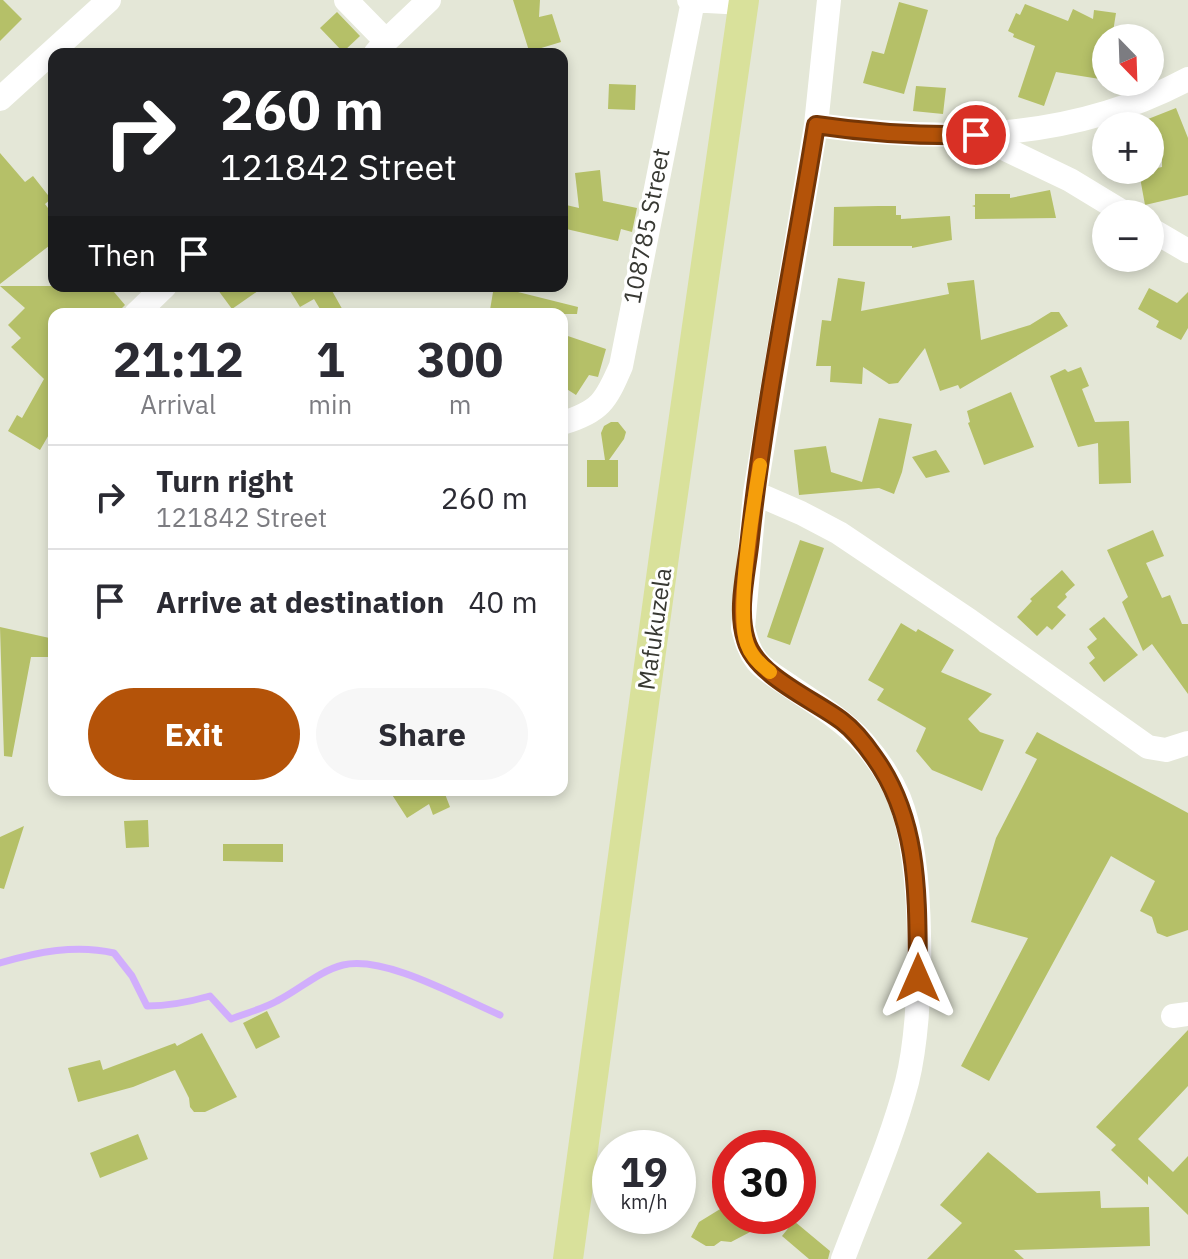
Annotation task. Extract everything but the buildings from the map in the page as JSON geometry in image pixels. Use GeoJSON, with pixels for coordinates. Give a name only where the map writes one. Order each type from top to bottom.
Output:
{"type":"FeatureCollection","features":[{"type":"Feature","properties":{"kind":"main road","name":"Mafukuzela"},"geometry":{"type":"LineString","coordinates":[[568,1259],[744,2]]}},
{"type":"Feature","properties":{"kind":"street"},"geometry":{"type":"LineString","coordinates":[[56,48],[109,0]]}},
{"type":"Feature","properties":{"kind":"street"},"geometry":{"type":"LineString","coordinates":[[346,0],[381,47],[429,0]]}},
{"type":"Feature","properties":{"kind":"street","name":"108785 Street"},"geometry":{"type":"LineString","coordinates":[[568,421],[591,413],[603,403],[621,366],[691,0],[744,2]]}},
{"type":"Feature","properties":{"kind":"street"},"geometry":{"type":"LineString","coordinates":[[829,0],[816,125],[755,493],[743,628],[746,642],[759,664],[844,722],[872,754],[899,799],[910,835],[916,880],[918,978],[907,1079],[886,1150],[843,1259]]}},
{"type":"Feature","properties":{"kind":"street"},"geometry":{"type":"LineString","coordinates":[[0,99],[48,55]]}},
{"type":"Feature","properties":{"kind":"street"},"geometry":{"type":"LineString","coordinates":[[816,125],[931,136],[976,135],[1048,127],[1096,118],[1140,103],[1188,79]]}},
{"type":"Feature","properties":{"kind":"street"},"geometry":{"type":"LineString","coordinates":[[976,135],[1070,180],[1103,200]]}},
{"type":"Feature","properties":{"kind":"street"},"geometry":{"type":"LineString","coordinates":[[1164,237],[1188,251]]}},
{"type":"Feature","properties":{"kind":"street"},"geometry":{"type":"LineString","coordinates":[[142,308],[159,292]]}},
{"type":"Feature","properties":{"kind":"street"},"geometry":{"type":"LineString","coordinates":[[755,493],[839,533],[1148,747],[1166,750],[1188,743]]}},
{"type":"Feature","properties":{"kind":"waterway"},"geometry":{"type":"LineString","coordinates":[[0,963],[57,950],[85,949],[114,953],[132,976],[147,1006],[210,996],[231,1019],[272,1004],[334,968],[360,964],[380,966],[422,980],[500,1015]]}},
{"type":"Feature","properties":{"kind":"slow traffic"},"geometry":{"type":"LineString","coordinates":[[760,465],[743,628],[751,653],[770,672]]}},
{"type":"Feature","properties":{"kind":"route"},"geometry":{"type":"LineString","coordinates":[[918,978],[916,880],[910,835],[899,799],[876,759],[844,722],[759,664],[746,642],[744,599],[755,493],[816,125],[931,136],[976,135]]}}]}
